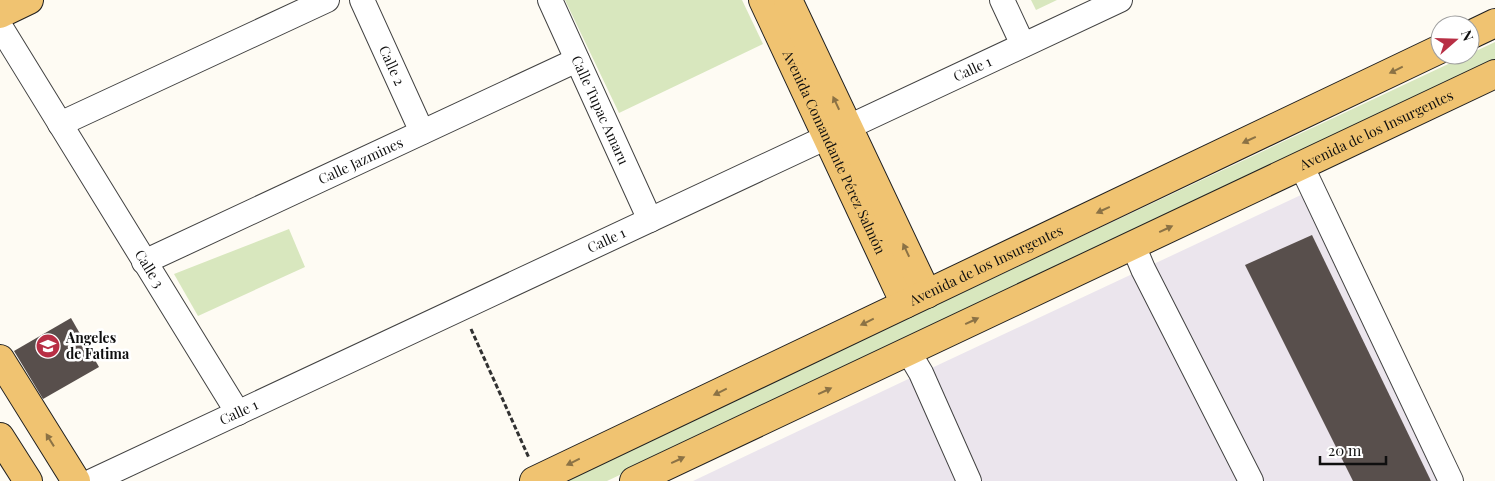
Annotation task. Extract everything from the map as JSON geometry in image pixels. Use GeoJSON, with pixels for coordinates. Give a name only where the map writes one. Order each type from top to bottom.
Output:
{"type":"FeatureCollection","features":[{"type":"Feature","properties":{"kind":"main road"},"geometry":{"type":"LineString","coordinates":[[0,14],[29,0]]}},
{"type":"Feature","properties":{"kind":"main road","name":"Avenida Comandante Pérez Salmón"},"geometry":{"type":"LineString","coordinates":[[763,0],[838,132]]}},
{"type":"Feature","properties":{"kind":"main road","name":"Avenida Comandante Pérez Salmón"},"geometry":{"type":"LineString","coordinates":[[788,0],[838,132],[916,299]]}},
{"type":"Feature","properties":{"kind":"main road"},"geometry":{"type":"LineString","coordinates":[[1480,30],[1495,23]]}},
{"type":"Feature","properties":{"kind":"main road","name":"Avenida de los Insurgentes"},"geometry":{"type":"LineString","coordinates":[[536,480],[1430,54]]}},
{"type":"Feature","properties":{"kind":"main road","name":"Avenida de los Insurgentes"},"geometry":{"type":"LineString","coordinates":[[634,481],[1495,74]]}},
{"type":"Feature","properties":{"kind":"main road"},"geometry":{"type":"LineString","coordinates":[[0,359],[76,481]]}},
{"type":"Feature","properties":{"kind":"main road"},"geometry":{"type":"LineString","coordinates":[[0,437],[28,481]]}},
{"type":"Feature","properties":{"kind":"street"},"geometry":{"type":"LineString","coordinates":[[60,124],[326,0]]}},
{"type":"Feature","properties":{"kind":"street","name":"Calle 2"},"geometry":{"type":"LineString","coordinates":[[362,0],[422,132]]}},
{"type":"Feature","properties":{"kind":"street","name":"Calle Tupac Amaru"},"geometry":{"type":"LineString","coordinates":[[550,0],[650,220]]}},
{"type":"Feature","properties":{"kind":"street"},"geometry":{"type":"LineString","coordinates":[[1002,0],[1023,45]]}},
{"type":"Feature","properties":{"kind":"street","name":"Calle 1"},"geometry":{"type":"LineString","coordinates":[[92,481],[1120,0]]}},
{"type":"Feature","properties":{"kind":"street","name":"Calle 3"},"geometry":{"type":"LineString","coordinates":[[0,26],[238,413]]}},
{"type":"Feature","properties":{"kind":"street","name":"Calle Jazmines"},"geometry":{"type":"LineString","coordinates":[[144,262],[577,60]]}},
{"type":"Feature","properties":{"kind":"street"},"geometry":{"type":"LineString","coordinates":[[1301,165],[1451,481]]}},
{"type":"Feature","properties":{"kind":"street"},"geometry":{"type":"LineString","coordinates":[[1133,245],[1147,278],[1250,481]]}},
{"type":"Feature","properties":{"kind":"street"},"geometry":{"type":"LineString","coordinates":[[908,351],[921,373],[969,481]]}},
{"type":"Feature","properties":{"kind":"path"},"geometry":{"type":"LineString","coordinates":[[461,308],[536,480]]}},
{"type":"Feature","properties":{"kind":"shaded area"},"geometry":{"type":"Polygon","coordinates":[[[1318,187],[1457,481],[693,481],[921,373],[1318,187]]]}},
{"type":"Feature","properties":{"kind":"green space"},"geometry":{"type":"Polygon","coordinates":[[[565,0],[742,0],[763,44],[619,113],[565,0]]]}},
{"type":"Feature","properties":{"kind":"green space"},"geometry":{"type":"Polygon","coordinates":[[[1031,0],[1057,0],[1036,10],[1031,0]]]}},
{"type":"Feature","properties":{"kind":"green space"},"geometry":{"type":"Polygon","coordinates":[[[1495,42],[1495,61],[607,481],[562,481],[1446,65],[1480,65],[1480,49],[1495,42]]]}},
{"type":"Feature","properties":{"kind":"green space"},"geometry":{"type":"Polygon","coordinates":[[[289,229],[305,267],[198,316],[174,274],[289,229]]]}},
{"type":"Feature","properties":{"kind":"building"},"geometry":{"type":"Polygon","coordinates":[[[1312,235],[1431,481],[1353,481],[1245,265],[1312,235]]]}},
{"type":"Feature","properties":{"kind":"building"},"geometry":{"type":"Polygon","coordinates":[[[71,318],[99,367],[43,399],[14,351],[71,318]]]}},
{"type":"Feature","properties":{"kind":"place","name":"Angeles de Fatima"},"geometry":{"type":"Point","coordinates":[48,346]}}]}
